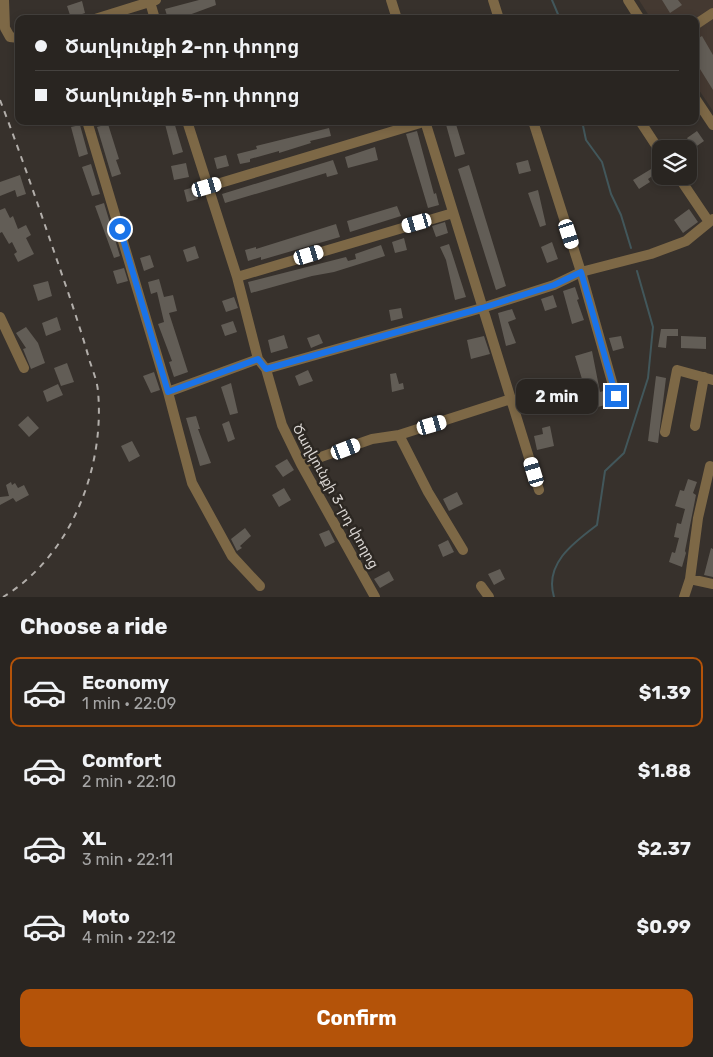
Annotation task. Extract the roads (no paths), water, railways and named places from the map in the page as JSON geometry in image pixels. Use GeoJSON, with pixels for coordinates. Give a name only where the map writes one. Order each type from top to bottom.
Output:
{"type":"FeatureCollection","features":[{"type":"Feature","properties":{"kind":"street"},"geometry":{"type":"LineString","coordinates":[[4,0],[5,28],[10,37],[15,38]]}},
{"type":"Feature","properties":{"kind":"street"},"geometry":{"type":"LineString","coordinates":[[391,0],[396,15]]}},
{"type":"Feature","properties":{"kind":"street"},"geometry":{"type":"LineString","coordinates":[[493,0],[499,15]]}},
{"type":"Feature","properties":{"kind":"street"},"geometry":{"type":"LineString","coordinates":[[628,0],[637,15]]}},
{"type":"Feature","properties":{"kind":"street"},"geometry":{"type":"LineString","coordinates":[[108,15],[153,1],[155,15]]}},
{"type":"Feature","properties":{"kind":"street"},"geometry":{"type":"LineString","coordinates":[[699,22],[713,13]]}},
{"type":"Feature","properties":{"kind":"street"},"geometry":{"type":"LineString","coordinates":[[699,104],[713,125]]}},
{"type":"Feature","properties":{"kind":"street"},"geometry":{"type":"LineString","coordinates":[[88,125],[168,392],[192,483],[232,556],[260,586]]}},
{"type":"Feature","properties":{"kind":"street","name":"Ծաղկունքի 3-րդ փողոց"},"geometry":{"type":"LineString","coordinates":[[188,125],[237,277],[258,359],[266,369],[282,425],[300,464],[375,597]]}},
{"type":"Feature","properties":{"kind":"street"},"geometry":{"type":"LineString","coordinates":[[207,187],[413,125]]}},
{"type":"Feature","properties":{"kind":"street"},"geometry":{"type":"LineString","coordinates":[[427,125],[539,490]]}},
{"type":"Feature","properties":{"kind":"street"},"geometry":{"type":"LineString","coordinates":[[534,125],[581,272],[616,396]]}},
{"type":"Feature","properties":{"kind":"street"},"geometry":{"type":"LineString","coordinates":[[643,125],[653,140]]}},
{"type":"Feature","properties":{"kind":"street"},"geometry":{"type":"LineString","coordinates":[[266,369],[482,308],[554,285],[581,272],[650,254],[686,241],[711,221],[685,185]]}},
{"type":"Feature","properties":{"kind":"street"},"geometry":{"type":"LineString","coordinates":[[237,277],[453,213]]}},
{"type":"Feature","properties":{"kind":"street"},"geometry":{"type":"LineString","coordinates":[[0,317],[24,368]]}},
{"type":"Feature","properties":{"kind":"street"},"geometry":{"type":"LineString","coordinates":[[168,392],[258,359]]}},
{"type":"Feature","properties":{"kind":"street"},"geometry":{"type":"LineString","coordinates":[[665,432],[677,370],[709,378],[695,426]]}},
{"type":"Feature","properties":{"kind":"street"},"geometry":{"type":"LineString","coordinates":[[300,464],[372,439],[399,435],[511,400]]}},
{"type":"Feature","properties":{"kind":"street"},"geometry":{"type":"LineString","coordinates":[[399,435],[428,492],[463,550]]}},
{"type":"Feature","properties":{"kind":"street"},"geometry":{"type":"LineString","coordinates":[[684,597],[690,579],[698,518],[710,466]]}},
{"type":"Feature","properties":{"kind":"street"},"geometry":{"type":"LineString","coordinates":[[690,579],[713,584]]}},
{"type":"Feature","properties":{"kind":"street"},"geometry":{"type":"LineString","coordinates":[[481,586],[489,597]]}},
{"type":"Feature","properties":{"kind":"waterway"},"geometry":{"type":"LineString","coordinates":[[552,0],[558,15]]}},
{"type":"Feature","properties":{"kind":"waterway"},"geometry":{"type":"LineString","coordinates":[[583,125],[586,140],[602,162],[611,194],[621,215],[631,248]]}},
{"type":"Feature","properties":{"kind":"waterway"},"geometry":{"type":"LineString","coordinates":[[554,597],[552,585],[553,574],[557,564],[570,547],[597,525],[605,471],[624,453],[648,378],[653,327],[637,271]]}},
{"type":"Feature","properties":{"kind":"railway"},"geometry":{"type":"LineString","coordinates":[[0,100],[67,289],[95,376],[98,391],[99,420],[96,450],[89,479],[79,507],[65,534],[48,558],[27,580],[3,597]]}}]}
